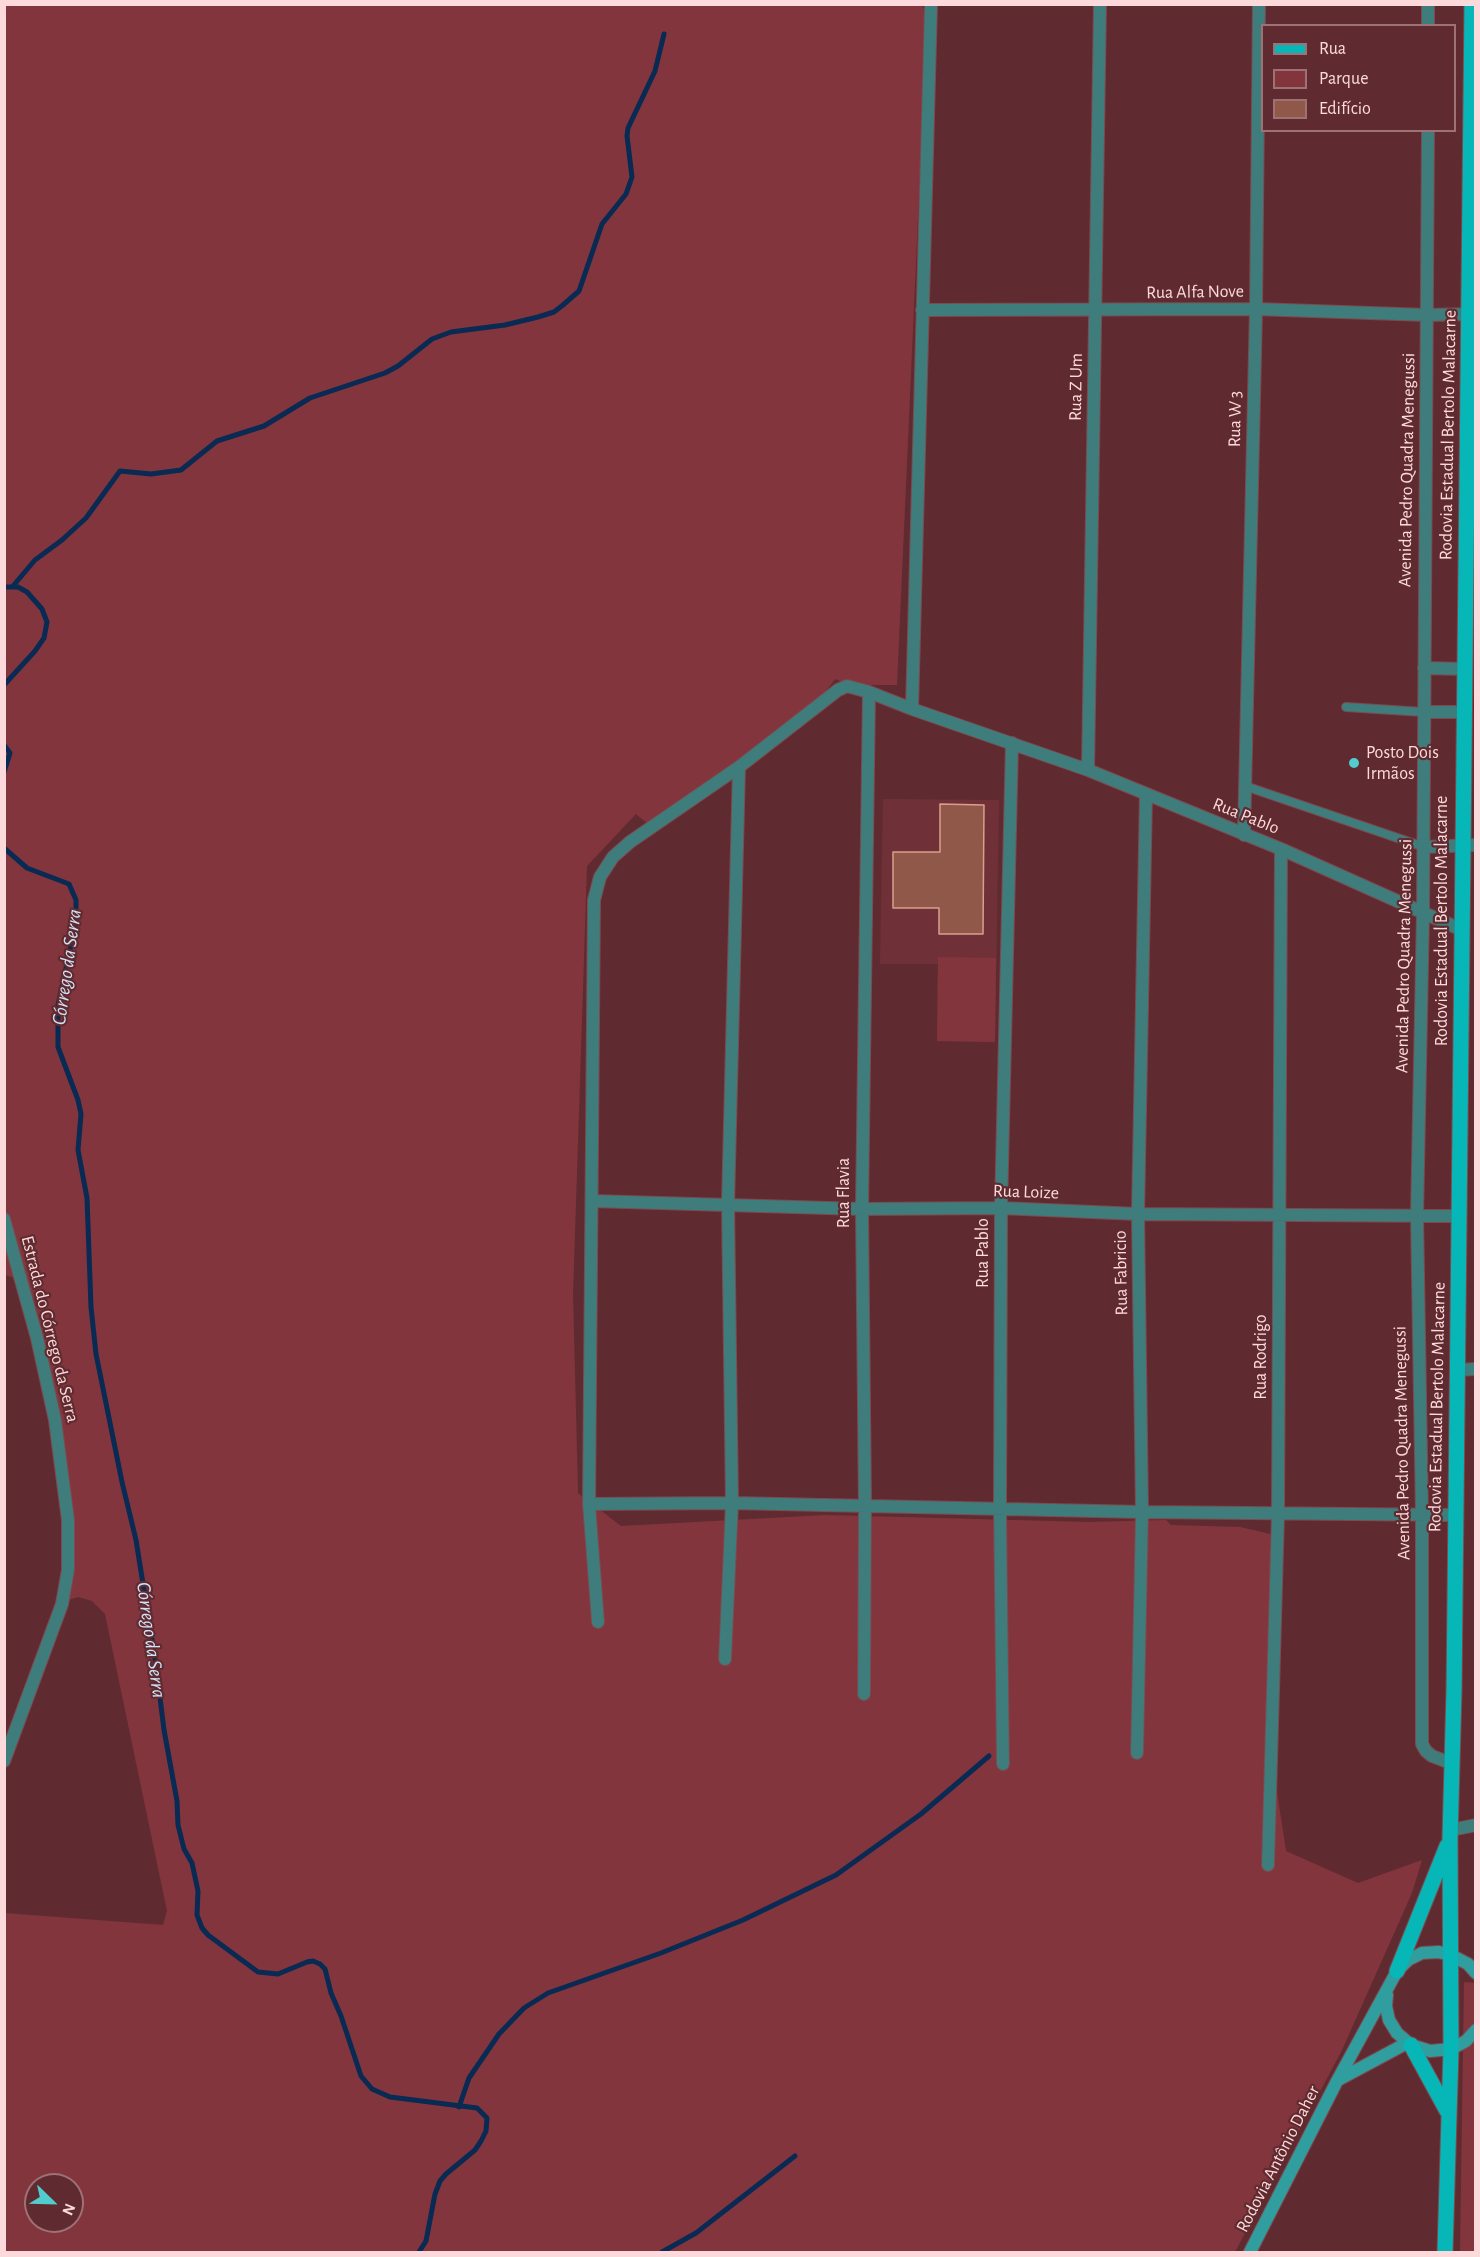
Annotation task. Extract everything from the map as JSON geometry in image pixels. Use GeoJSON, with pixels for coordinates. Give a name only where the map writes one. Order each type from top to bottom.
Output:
{"type":"FeatureCollection","features":[{"type":"Feature","properties":{"kind":"main road","name":"Rodovia Estadual Bertolo Malacarne"},"geometry":{"type":"LineString","coordinates":[[1445,2253],[1450,2049],[1450,1834],[1453,1764],[1462,930],[1469,845],[1464,712],[1472,314],[1472,4]]}},
{"type":"Feature","properties":{"kind":"main road"},"geometry":{"type":"LineString","coordinates":[[1397,1971],[1450,1834]]}},
{"type":"Feature","properties":{"kind":"main road"},"geometry":{"type":"LineString","coordinates":[[1397,1971],[1408,1960],[1422,1953],[1438,1952],[1449,1954],[1468,1964],[1476,1973]]}},
{"type":"Feature","properties":{"kind":"main road","name":"Rodovia Antônio Daher"},"geometry":{"type":"LineString","coordinates":[[1250,2253],[1337,2081],[1397,1971]]}},
{"type":"Feature","properties":{"kind":"main road"},"geometry":{"type":"LineString","coordinates":[[1387,1991],[1386,2006],[1389,2020],[1397,2033],[1409,2044],[1449,2114]]}},
{"type":"Feature","properties":{"kind":"main road"},"geometry":{"type":"LineString","coordinates":[[1337,2081],[1409,2044],[1430,2051],[1450,2049],[1466,2041],[1476,2030]]}},
{"type":"Feature","properties":{"kind":"street"},"geometry":{"type":"LineString","coordinates":[[912,709],[931,4]]}},
{"type":"Feature","properties":{"kind":"street","name":"Rua Z Um"},"geometry":{"type":"LineString","coordinates":[[1088,770],[1100,4]]}},
{"type":"Feature","properties":{"kind":"street","name":"Rua W 3"},"geometry":{"type":"LineString","coordinates":[[1244,835],[1256,309],[1259,4]]}},
{"type":"Feature","properties":{"kind":"street"},"geometry":{"type":"LineString","coordinates":[[1428,4],[1428,24]]}},
{"type":"Feature","properties":{"kind":"street","name":"Avenida Pedro Quadra Menegussi"},"geometry":{"type":"LineString","coordinates":[[1428,132],[1424,848],[1417,1216],[1422,1515],[1422,1744],[1432,1756],[1453,1764]]}},
{"type":"Feature","properties":{"kind":"street","name":"Rua Alfa Nove"},"geometry":{"type":"LineString","coordinates":[[921,310],[1256,309],[1427,315],[1472,314]]}},
{"type":"Feature","properties":{"kind":"street"},"geometry":{"type":"LineString","coordinates":[[1424,668],[1465,669]]}},
{"type":"Feature","properties":{"kind":"street","name":"Rua Pablo"},"geometry":{"type":"LineString","coordinates":[[598,1622],[589,1504],[594,900],[600,877],[613,857],[630,842],[739,767],[838,690],[848,686],[1088,770],[1281,849],[1462,930]]}},
{"type":"Feature","properties":{"kind":"street","name":"Rua Flavia"},"geometry":{"type":"LineString","coordinates":[[864,1694],[862,1209],[869,692]]}},
{"type":"Feature","properties":{"kind":"street"},"geometry":{"type":"LineString","coordinates":[[1424,712],[1464,712]]}},
{"type":"Feature","properties":{"kind":"street","name":"Rua Pablo"},"geometry":{"type":"LineString","coordinates":[[1003,1764],[1000,1508],[1001,1209],[1012,743]]}},
{"type":"Feature","properties":{"kind":"street"},"geometry":{"type":"LineString","coordinates":[[726,1659],[732,1503],[728,1204],[739,767]]}},
{"type":"Feature","properties":{"kind":"street","name":"Rua Fabricio"},"geometry":{"type":"LineString","coordinates":[[1137,1753],[1142,1512],[1138,1214],[1146,794]]}},
{"type":"Feature","properties":{"kind":"street"},"geometry":{"type":"LineString","coordinates":[[1424,848],[1469,845]]}},
{"type":"Feature","properties":{"kind":"street","name":"Rua Rodrigo"},"geometry":{"type":"LineString","coordinates":[[1268,1865],[1278,1514],[1281,849]]}},
{"type":"Feature","properties":{"kind":"street","name":"Rua Loize"},"geometry":{"type":"LineString","coordinates":[[592,1201],[1138,1214],[1459,1216]]}},
{"type":"Feature","properties":{"kind":"street","name":"Estrada do Córrego da Serra"},"geometry":{"type":"LineString","coordinates":[[4,1219],[37,1338],[55,1420],[68,1520],[68,1570],[62,1604],[4,1761]]}},
{"type":"Feature","properties":{"kind":"street"},"geometry":{"type":"LineString","coordinates":[[1457,1370],[1476,1369]]}},
{"type":"Feature","properties":{"kind":"street"},"geometry":{"type":"LineString","coordinates":[[589,1504],[732,1503],[1142,1512],[1455,1515]]}},
{"type":"Feature","properties":{"kind":"street"},"geometry":{"type":"LineString","coordinates":[[1450,1834],[1476,1825]]}},
{"type":"Feature","properties":{"kind":"lane"},"geometry":{"type":"LineString","coordinates":[[1346,707],[1424,712]]}},
{"type":"Feature","properties":{"kind":"lane"},"geometry":{"type":"LineString","coordinates":[[1245,786],[1424,848]]}},
{"type":"Feature","properties":{"kind":"shaded area"},"geometry":{"type":"Polygon","coordinates":[[[883,799],[999,800],[995,1042],[937,1041],[938,964],[880,964],[883,799]]]}},
{"type":"Feature","properties":{"kind":"green space"},"geometry":{"type":"Polygon","coordinates":[[[5,5],[922,5],[927,17],[897,685],[852,685],[835,679],[802,724],[648,824],[636,814],[587,866],[573,1294],[578,1493],[621,1526],[825,1515],[1089,1522],[1166,1520],[1171,1525],[1240,1527],[1275,1535],[1276,1785],[1286,1851],[1358,1883],[1422,1860],[1412,1893],[1342,2050],[1235,2252],[5,2252],[4,1913],[163,1925],[167,1911],[105,1614],[92,1601],[78,1597],[63,1602],[73,1545],[44,1342],[34,1299],[25,1287],[12,1277],[5,1275],[5,5]]]}},
{"type":"Feature","properties":{"kind":"green space"},"geometry":{"type":"Polygon","coordinates":[[[938,957],[996,958],[995,1042],[937,1041],[938,957]]]}},
{"type":"Feature","properties":{"kind":"green space"},"geometry":{"type":"Polygon","coordinates":[[[1464,1982],[1476,1983],[1476,2252],[1460,2252],[1464,1982]]]}},
{"type":"Feature","properties":{"kind":"building"},"geometry":{"type":"Polygon","coordinates":[[[940,804],[984,805],[983,934],[939,934],[939,908],[893,908],[893,852],[940,852],[940,804]]]}},
{"type":"Feature","properties":{"kind":"waterway"},"geometry":{"type":"LineString","coordinates":[[13,586],[35,560],[86,518],[120,471],[151,474],[181,470],[217,441],[264,426],[310,398],[385,373],[398,366],[432,339],[451,332],[505,325],[538,317],[554,312],[563,305],[579,291],[602,224],[626,194],[632,177],[628,128],[655,71],[664,34]]}},
{"type":"Feature","properties":{"kind":"waterway","name":"Córrego da Serra"},"geometry":{"type":"LineString","coordinates":[[4,587],[18,587],[27,592],[42,609],[47,622],[44,638],[4,685]]}},
{"type":"Feature","properties":{"kind":"waterway","name":"Córrego da Serra"},"geometry":{"type":"LineString","coordinates":[[4,745],[10,753],[4,772]]}},
{"type":"Feature","properties":{"kind":"waterway","name":"Córrego da Serra"},"geometry":{"type":"LineString","coordinates":[[4,848],[27,868],[69,884],[76,900],[76,922],[58,1005],[58,1047],[81,1114],[78,1150],[87,1198],[91,1307],[96,1354],[136,1540],[164,1730],[177,1801],[178,1825],[184,1849],[192,1863],[198,1891],[197,1915],[202,1928],[208,1935],[258,1972],[278,1974],[307,1962],[313,1961],[320,1964],[325,1969],[331,1993],[361,2076],[372,2089],[390,2097],[477,2108],[487,2118],[486,2131],[475,2150],[440,2181],[435,2194],[426,2241],[419,2252]]}},
{"type":"Feature","properties":{"kind":"waterway"},"geometry":{"type":"LineString","coordinates":[[459,2107],[469,2078],[499,2034],[524,2008],[548,1993],[661,1953],[743,1920],[836,1875],[921,1814],[989,1756]]}},
{"type":"Feature","properties":{"kind":"waterway"},"geometry":{"type":"LineString","coordinates":[[662,2252],[696,2233],[795,2156]]}},
{"type":"Feature","properties":{"kind":"place","name":"Posto Dois Irmãos"},"geometry":{"type":"Point","coordinates":[1354,763]}}]}
